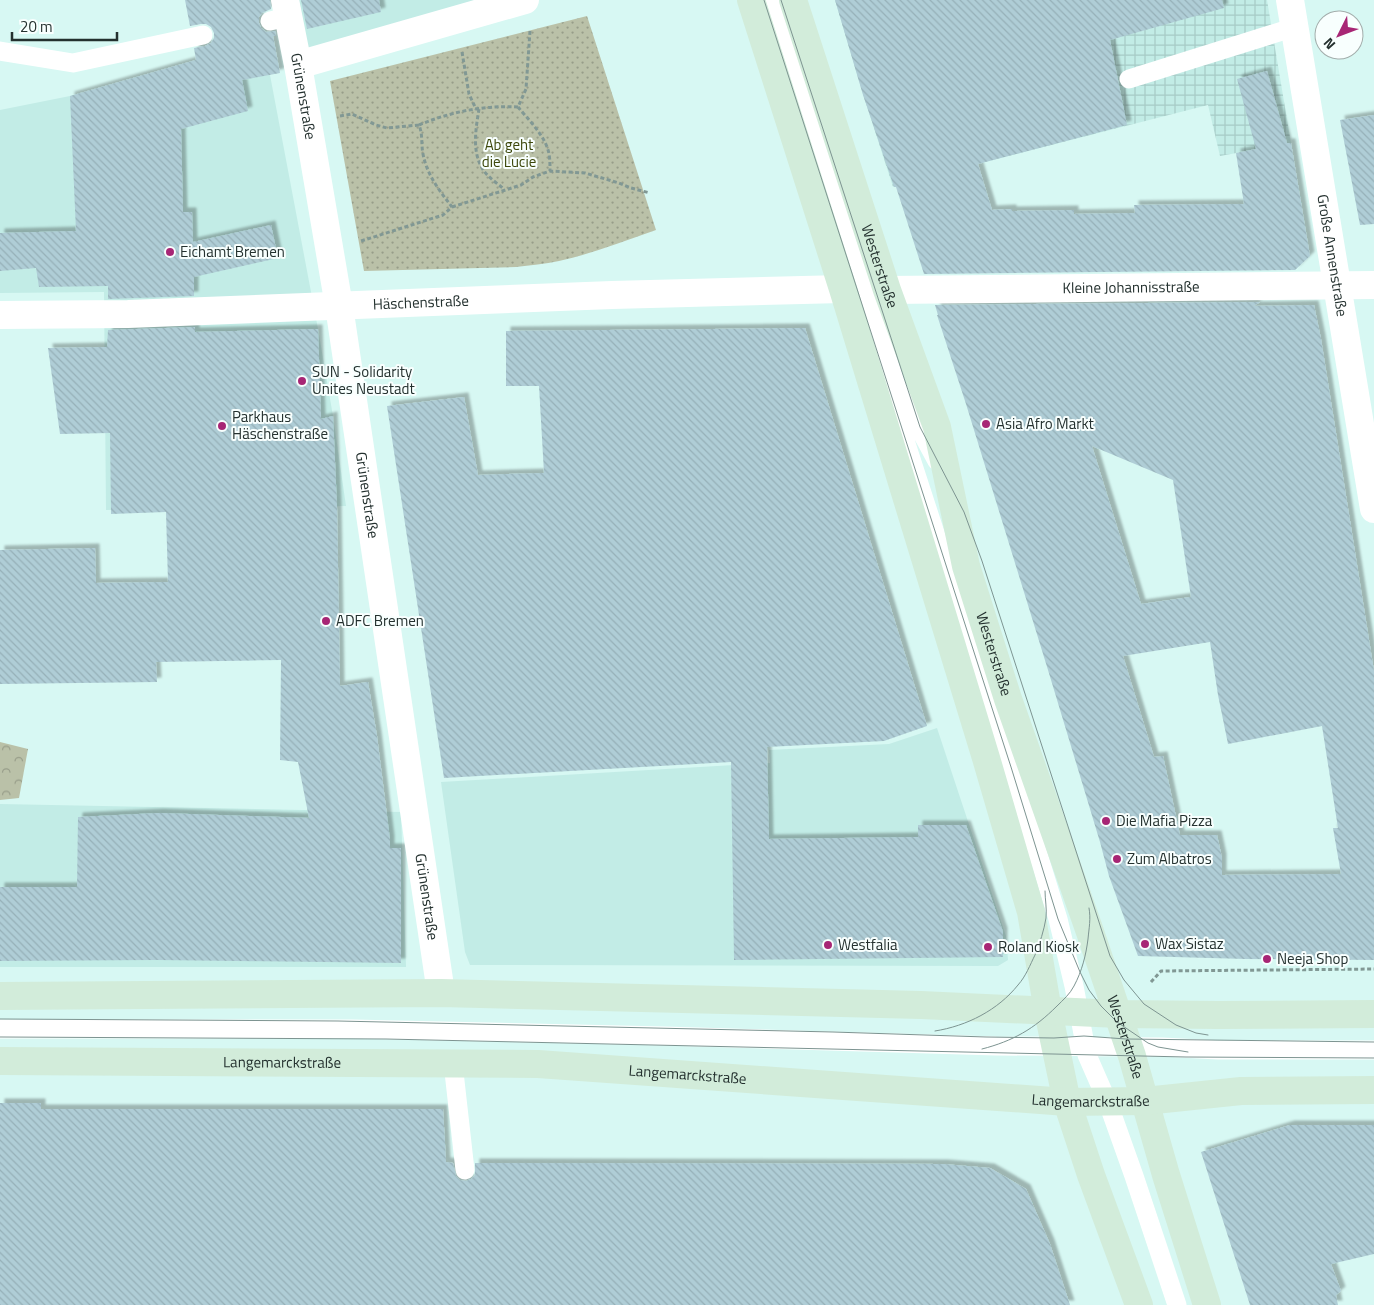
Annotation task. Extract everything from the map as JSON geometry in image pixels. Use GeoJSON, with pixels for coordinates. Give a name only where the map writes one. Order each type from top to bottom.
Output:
{"type":"FeatureCollection","features":[{"type":"Feature","properties":{"kind":"main road"},"geometry":{"type":"LineString","coordinates":[[751,0],[843,290],[1031,912],[1048,1011],[1067,1102],[1091,1175],[1139,1305]]}},
{"type":"Feature","properties":{"kind":"main road","name":"Westerstraße"},"geometry":{"type":"LineString","coordinates":[[793,0],[887,290],[937,427],[966,566],[1008,699],[1118,1014],[1207,1305]]}},
{"type":"Feature","properties":{"kind":"main road"},"geometry":{"type":"LineString","coordinates":[[0,996],[441,993],[921,1005],[1118,1014],[1374,1014]]}},
{"type":"Feature","properties":{"kind":"main road","name":"Langemarckstraße"},"geometry":{"type":"LineString","coordinates":[[0,1061],[538,1064],[1067,1102],[1145,1101],[1241,1091],[1374,1090]]}},
{"type":"Feature","properties":{"kind":"street"},"geometry":{"type":"LineString","coordinates":[[298,65],[524,0]]}},
{"type":"Feature","properties":{"kind":"street","name":"Große Annenstraße"},"geometry":{"type":"LineString","coordinates":[[1290,0],[1374,510]]}},
{"type":"Feature","properties":{"kind":"street","name":"Grünenstraße"},"geometry":{"type":"LineString","coordinates":[[281,13],[298,65],[339,306],[441,993]]}},
{"type":"Feature","properties":{"kind":"street","name":"Kleine Johannisstraße"},"geometry":{"type":"LineString","coordinates":[[887,290],[1374,286]]}},
{"type":"Feature","properties":{"kind":"street","name":"Häschenstraße"},"geometry":{"type":"LineString","coordinates":[[0,315],[128,314],[612,295],[843,290]]}},
{"type":"Feature","properties":{"kind":"lane"},"geometry":{"type":"LineString","coordinates":[[771,0],[896,385],[920,427],[948,483]]}},
{"type":"Feature","properties":{"kind":"lane"},"geometry":{"type":"LineString","coordinates":[[1128,79],[1295,27]]}},
{"type":"Feature","properties":{"kind":"lane"},"geometry":{"type":"LineString","coordinates":[[0,51],[73,63],[202,35]]}},
{"type":"Feature","properties":{"kind":"lane"},"geometry":{"type":"LineString","coordinates":[[896,385],[898,419],[1058,919],[1087,1055],[1108,1102],[1177,1305]]}},
{"type":"Feature","properties":{"kind":"lane"},"geometry":{"type":"LineString","coordinates":[[0,1029],[352,1029],[996,1046],[1128,1046],[1218,1050],[1374,1050]]}},
{"type":"Feature","properties":{"kind":"lane"},"geometry":{"type":"LineString","coordinates":[[453,1063],[465,1170]]}},
{"type":"Feature","properties":{"kind":"path"},"geometry":{"type":"LineString","coordinates":[[518,107],[526,90],[530,31],[524,0]]}},
{"type":"Feature","properties":{"kind":"path"},"geometry":{"type":"LineString","coordinates":[[457,20],[468,87],[477,109],[475,147],[484,171],[505,190]]}},
{"type":"Feature","properties":{"kind":"path"},"geometry":{"type":"LineString","coordinates":[[308,121],[352,114],[376,126],[386,128],[419,125],[434,119],[477,109],[502,106],[518,107],[541,136],[547,147],[550,171]]}},
{"type":"Feature","properties":{"kind":"path"},"geometry":{"type":"LineString","coordinates":[[419,125],[423,154],[433,182],[452,206]]}},
{"type":"Feature","properties":{"kind":"path"},"geometry":{"type":"LineString","coordinates":[[329,251],[443,215],[452,206],[521,185],[533,177],[550,171],[585,173],[650,193]]}},
{"type":"Feature","properties":{"kind":"path"},"geometry":{"type":"LineString","coordinates":[[1118,1014],[1161,972],[1374,969]]}},
{"type":"Feature","properties":{"kind":"shaded area"},"geometry":{"type":"Polygon","coordinates":[[[288,0],[475,0],[299,62],[288,0]]]}},
{"type":"Feature","properties":{"kind":"shaded area"},"geometry":{"type":"Polygon","coordinates":[[[835,0],[1267,0],[1291,143],[1220,156],[1208,105],[893,187],[835,0]]]}},
{"type":"Feature","properties":{"kind":"shaded area"},"geometry":{"type":"Polygon","coordinates":[[[207,57],[270,75],[318,329],[346,506],[106,510],[104,292],[0,293],[0,110],[70,96],[207,57]]]}},
{"type":"Feature","properties":{"kind":"shaded area"},"geometry":{"type":"Polygon","coordinates":[[[937,728],[1006,936],[1008,960],[998,966],[470,965],[465,952],[441,782],[770,763],[769,750],[889,744],[937,728]]]}},
{"type":"Feature","properties":{"kind":"shaded area"},"geometry":{"type":"Polygon","coordinates":[[[0,804],[401,812],[406,967],[0,967],[0,804]]]}},
{"type":"Feature","properties":{"kind":"green space","name":"Ab geht die Lucie"},"geometry":{"type":"Polygon","coordinates":[[[587,16],[656,230],[584,255],[543,264],[516,267],[364,271],[330,81],[587,16]]]}},
{"type":"Feature","properties":{"kind":"green space"},"geometry":{"type":"Polygon","coordinates":[[[0,742],[28,749],[19,798],[0,800],[0,742]]]}},
{"type":"Feature","properties":{"kind":"building"},"geometry":{"type":"Polygon","coordinates":[[[185,0],[270,0],[271,9],[262,13],[259,17],[259,23],[266,32],[275,31],[276,36],[273,36],[280,73],[242,80],[248,111],[181,129],[183,212],[192,212],[193,242],[271,225],[278,258],[194,277],[194,296],[108,299],[108,286],[39,287],[36,268],[0,271],[0,233],[76,231],[70,96],[196,60],[194,48],[211,43],[214,33],[211,27],[206,24],[190,26],[185,0]]]}},
{"type":"Feature","properties":{"kind":"building"},"geometry":{"type":"Polygon","coordinates":[[[301,0],[379,0],[381,12],[307,29],[301,0]]]}},
{"type":"Feature","properties":{"kind":"building"},"geometry":{"type":"Polygon","coordinates":[[[835,0],[1222,0],[1224,8],[1110,40],[1127,125],[978,164],[992,210],[1074,210],[1074,214],[1135,213],[1134,205],[1244,204],[1236,153],[1256,149],[1237,79],[1267,71],[1287,143],[1291,143],[1310,256],[1295,270],[924,274],[896,187],[894,187],[863,95],[835,0]]]}},
{"type":"Feature","properties":{"kind":"building"},"geometry":{"type":"Polygon","coordinates":[[[1374,115],[1374,224],[1360,225],[1340,120],[1374,115]]]}},
{"type":"Feature","properties":{"kind":"building"},"geometry":{"type":"Polygon","coordinates":[[[1260,302],[1254,306],[1314,305],[1374,671],[1374,960],[1138,956],[1109,876],[1048,670],[935,305],[1260,302]],[[1092,446],[1141,604],[1191,597],[1173,480],[1092,446]],[[1210,642],[1123,656],[1154,757],[1163,756],[1180,835],[1217,835],[1222,858],[1222,875],[1341,874],[1333,828],[1338,828],[1322,726],[1228,744],[1210,642]]]}},
{"type":"Feature","properties":{"kind":"building"},"geometry":{"type":"Polygon","coordinates":[[[195,327],[195,332],[318,329],[321,419],[333,416],[337,507],[340,686],[368,682],[377,736],[390,848],[401,848],[401,963],[157,960],[0,961],[0,887],[77,887],[78,817],[159,813],[309,818],[298,762],[280,760],[281,660],[156,662],[157,682],[0,684],[0,550],[95,548],[96,583],[168,582],[166,512],[111,514],[110,433],[60,434],[48,348],[107,347],[108,330],[195,327]]]}},
{"type":"Feature","properties":{"kind":"building"},"geometry":{"type":"Polygon","coordinates":[[[805,328],[927,726],[884,741],[767,747],[769,839],[918,837],[918,825],[966,825],[1003,932],[1003,957],[734,960],[731,762],[444,778],[387,406],[464,397],[478,475],[544,473],[539,386],[506,386],[506,331],[805,328]]]}},
{"type":"Feature","properties":{"kind":"building"},"geometry":{"type":"Polygon","coordinates":[[[0,1103],[41,1103],[41,1109],[443,1109],[446,1162],[453,1163],[456,1176],[460,1180],[466,1181],[475,1175],[475,1163],[943,1164],[990,1168],[1026,1189],[1050,1244],[1070,1305],[0,1305],[0,1103]]]}},
{"type":"Feature","properties":{"kind":"building"},"geometry":{"type":"Polygon","coordinates":[[[1290,1125],[1374,1125],[1374,1254],[1331,1264],[1341,1291],[1336,1295],[1338,1305],[1250,1305],[1201,1152],[1290,1125]]]}},
{"type":"Feature","properties":{"kind":"tram line"},"geometry":{"type":"LineString","coordinates":[[764,0],[1011,767],[1058,919],[1080,972],[1089,990],[1101,1006],[1117,1022],[1148,1043],[1158,1047],[1188,1052]]}},
{"type":"Feature","properties":{"kind":"tram line"},"geometry":{"type":"LineString","coordinates":[[781,0],[920,427],[964,512],[982,561],[1110,956],[1124,980],[1144,1004],[1176,1025],[1196,1033],[1208,1035]]}},
{"type":"Feature","properties":{"kind":"tram line"},"geometry":{"type":"LineString","coordinates":[[935,1031],[947,1029],[981,1016],[1001,1002],[1021,982],[1035,955],[1043,932],[1046,915],[1045,891]]}},
{"type":"Feature","properties":{"kind":"tram line"},"geometry":{"type":"LineString","coordinates":[[982,1049],[1004,1042],[1031,1028],[1070,992],[1079,975],[1085,957],[1090,924],[1089,908]]}},
{"type":"Feature","properties":{"kind":"tram line"},"geometry":{"type":"LineString","coordinates":[[0,1019],[338,1021],[986,1037],[1054,1038],[1084,1036],[1126,1039],[1374,1042]]}},
{"type":"Feature","properties":{"kind":"tram line"},"geometry":{"type":"LineString","coordinates":[[0,1037],[386,1039],[1186,1057],[1374,1058]]}},
{"type":"Feature","properties":{"kind":"place","name":"Eichamt Bremen"},"geometry":{"type":"Point","coordinates":[170,252]}},
{"type":"Feature","properties":{"kind":"place","name":"SUN - Solidarity Unites Neustadt"},"geometry":{"type":"Point","coordinates":[302,381]}},
{"type":"Feature","properties":{"kind":"place","name":"Asia Afro Markt"},"geometry":{"type":"Point","coordinates":[986,424]}},
{"type":"Feature","properties":{"kind":"place","name":"Parkhaus Häschenstraße"},"geometry":{"type":"Point","coordinates":[222,426]}},
{"type":"Feature","properties":{"kind":"place","name":"ADFC Bremen"},"geometry":{"type":"Point","coordinates":[326,621]}},
{"type":"Feature","properties":{"kind":"place","name":"Die Mafia Pizza"},"geometry":{"type":"Point","coordinates":[1106,821]}},
{"type":"Feature","properties":{"kind":"place","name":"Zum Albatros"},"geometry":{"type":"Point","coordinates":[1117,859]}},
{"type":"Feature","properties":{"kind":"place","name":"Wax Sistaz"},"geometry":{"type":"Point","coordinates":[1145,944]}},
{"type":"Feature","properties":{"kind":"place","name":"Westfalia"},"geometry":{"type":"Point","coordinates":[828,945]}},
{"type":"Feature","properties":{"kind":"place","name":"Roland Kiosk"},"geometry":{"type":"Point","coordinates":[988,947]}},
{"type":"Feature","properties":{"kind":"place","name":"Neeja Shop"},"geometry":{"type":"Point","coordinates":[1267,959]}}]}
